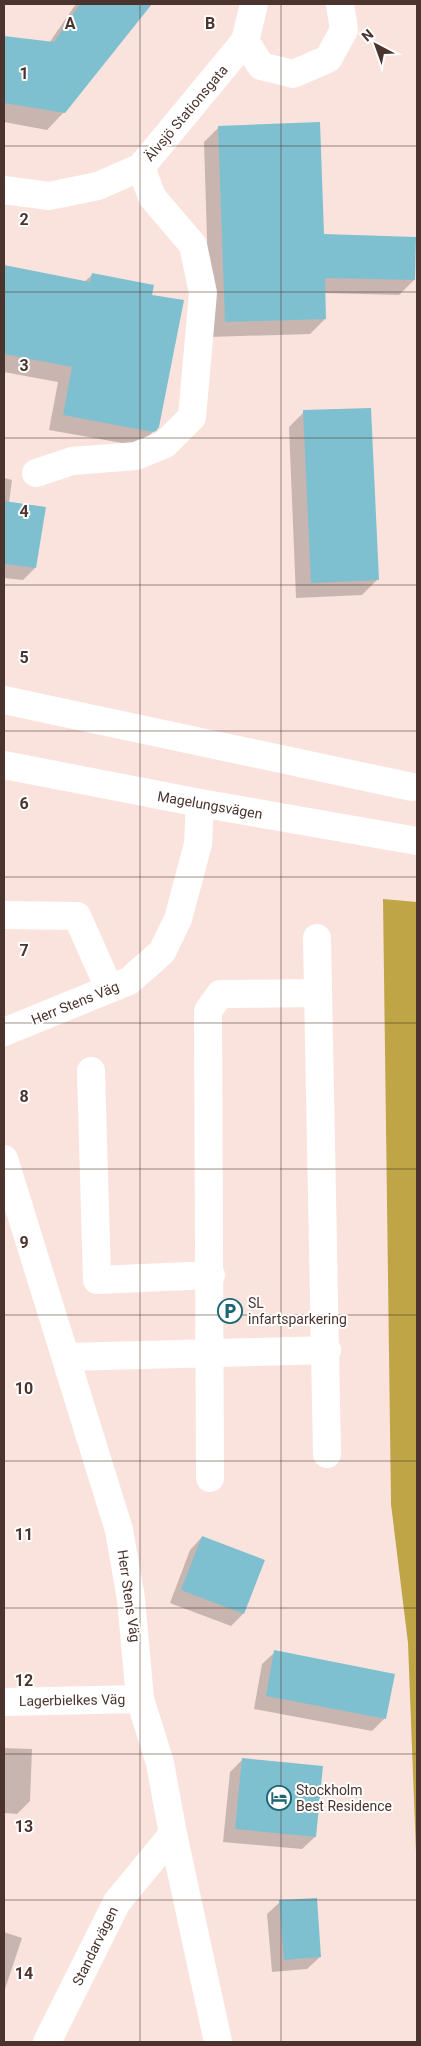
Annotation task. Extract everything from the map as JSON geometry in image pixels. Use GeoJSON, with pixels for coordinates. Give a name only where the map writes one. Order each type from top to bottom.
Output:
{"type":"FeatureCollection","features":[{"type":"Feature","properties":{"kind":"street","name":"Älvsjö Stationsgata"},"geometry":{"type":"LineString","coordinates":[[4,190],[49,196],[98,186],[141,167],[245,41],[254,4]]}},
{"type":"Feature","properties":{"kind":"street"},"geometry":{"type":"LineString","coordinates":[[245,41],[261,66],[294,74],[328,59],[344,30],[340,4]]}},
{"type":"Feature","properties":{"kind":"street"},"geometry":{"type":"LineString","coordinates":[[36,473],[72,461],[136,456],[165,444],[192,417],[203,293],[201,283],[193,245],[152,197],[141,167]]}},
{"type":"Feature","properties":{"kind":"street"},"geometry":{"type":"LineString","coordinates":[[4,700],[412,787]]}},
{"type":"Feature","properties":{"kind":"street","name":"Magelungsvägen"},"geometry":{"type":"LineString","coordinates":[[4,765],[200,803],[417,841]]}},
{"type":"Feature","properties":{"kind":"street","name":"Herr Stens Väg"},"geometry":{"type":"LineString","coordinates":[[4,1032],[130,981],[162,952],[178,919],[198,844],[200,803]]}},
{"type":"Feature","properties":{"kind":"street"},"geometry":{"type":"LineString","coordinates":[[4,915],[77,916],[109,988]]}},
{"type":"Feature","properties":{"kind":"street"},"geometry":{"type":"LineString","coordinates":[[317,938],[328,1454]]}},
{"type":"Feature","properties":{"kind":"street"},"geometry":{"type":"LineString","coordinates":[[210,1478],[211,1275],[208,1011],[220,994],[318,993]]}},
{"type":"Feature","properties":{"kind":"street"},"geometry":{"type":"LineString","coordinates":[[92,1071],[97,1280],[211,1275]]}},
{"type":"Feature","properties":{"kind":"street","name":"Herr Stens Väg"},"geometry":{"type":"LineString","coordinates":[[4,1159],[119,1530],[131,1599],[140,1698],[160,1763],[173,1834],[218,2042]]}},
{"type":"Feature","properties":{"kind":"street"},"geometry":{"type":"LineString","coordinates":[[66,1357],[327,1350]]}},
{"type":"Feature","properties":{"kind":"street","name":"Lagerbielkes Väg"},"geometry":{"type":"LineString","coordinates":[[4,1702],[140,1698]]}},
{"type":"Feature","properties":{"kind":"street","name":"Standarvägen"},"geometry":{"type":"LineString","coordinates":[[47,2042],[116,1902],[173,1834]]}},
{"type":"Feature","properties":{"kind":"shaded area"},"geometry":{"type":"Polygon","coordinates":[[[383,899],[417,902],[417,1878],[408,1643],[391,1504],[383,899]]]}},
{"type":"Feature","properties":{"kind":"building"},"geometry":{"type":"Polygon","coordinates":[[[80,4],[152,4],[65,113],[4,103],[4,36],[54,42],[80,4]]]}},
{"type":"Feature","properties":{"kind":"building"},"geometry":{"type":"Polygon","coordinates":[[[320,122],[324,234],[416,237],[415,280],[325,278],[326,319],[225,322],[218,126],[320,122]]]}},
{"type":"Feature","properties":{"kind":"building"},"geometry":{"type":"Polygon","coordinates":[[[4,265],[90,282],[92,273],[154,285],[152,295],[184,300],[159,427],[156,431],[63,415],[72,367],[4,354],[4,265]]]}},
{"type":"Feature","properties":{"kind":"building"},"geometry":{"type":"Polygon","coordinates":[[[371,408],[379,580],[311,583],[303,410],[371,408]]]}},
{"type":"Feature","properties":{"kind":"building"},"geometry":{"type":"Polygon","coordinates":[[[4,501],[46,507],[36,568],[4,564],[4,501]]]}},
{"type":"Feature","properties":{"kind":"building"},"geometry":{"type":"Polygon","coordinates":[[[202,1536],[265,1560],[244,1614],[181,1590],[202,1536]]]}},
{"type":"Feature","properties":{"kind":"building"},"geometry":{"type":"Polygon","coordinates":[[[274,1650],[395,1674],[386,1719],[266,1696],[274,1650]]]}},
{"type":"Feature","properties":{"kind":"building","name":"Stockholm Best Residence"},"geometry":{"type":"Polygon","coordinates":[[[242,1758],[323,1766],[316,1837],[235,1829],[242,1758]]]}},
{"type":"Feature","properties":{"kind":"building"},"geometry":{"type":"Polygon","coordinates":[[[317,1898],[321,1957],[284,1960],[279,1900],[317,1898]]]}},
{"type":"Feature","properties":{"kind":"place","name":"SL infartsparkering"},"geometry":{"type":"Point","coordinates":[230,1311]}},
{"type":"Feature","properties":{"kind":"place","name":"Stockholm Best Residence"},"geometry":{"type":"Point","coordinates":[279,1798]}}]}
